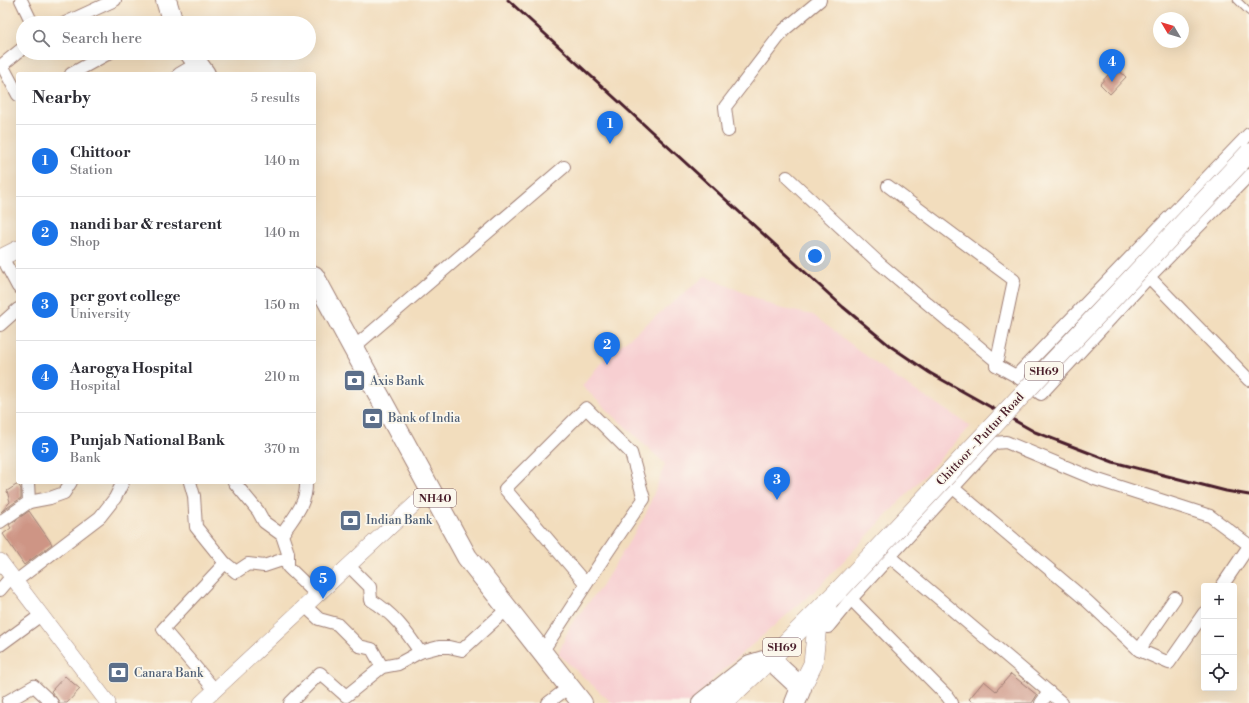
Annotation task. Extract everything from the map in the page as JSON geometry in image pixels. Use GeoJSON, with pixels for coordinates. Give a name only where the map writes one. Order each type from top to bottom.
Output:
{"type":"FeatureCollection","features":[{"type":"Feature","properties":{"kind":"highway"},"geometry":{"type":"LineString","coordinates":[[166,0],[168,16]]}},
{"type":"Feature","properties":{"kind":"highway","name":"NH40"},"geometry":{"type":"LineString","coordinates":[[316,280],[467,557],[582,703]]}},
{"type":"Feature","properties":{"kind":"highway"},"geometry":{"type":"LineString","coordinates":[[702,703],[750,665],[770,659],[798,696]]}},
{"type":"Feature","properties":{"kind":"main road","name":"Chittoor - Puttur Road"},"geometry":{"type":"LineString","coordinates":[[722,703],[811,624],[841,595],[1249,153]]}},
{"type":"Feature","properties":{"kind":"main road"},"geometry":{"type":"LineString","coordinates":[[1,257],[16,250]]}},
{"type":"Feature","properties":{"kind":"main road"},"geometry":{"type":"LineString","coordinates":[[798,696],[813,664],[811,624]]}},
{"type":"Feature","properties":{"kind":"street"},"geometry":{"type":"LineString","coordinates":[[21,0],[29,16]]}},
{"type":"Feature","properties":{"kind":"street"},"geometry":{"type":"LineString","coordinates":[[80,16],[115,0]]}},
{"type":"Feature","properties":{"kind":"street"},"geometry":{"type":"LineString","coordinates":[[728,131],[725,107],[784,30],[820,0]]}},
{"type":"Feature","properties":{"kind":"street"},"geometry":{"type":"LineString","coordinates":[[16,54],[2,65],[16,91]]}},
{"type":"Feature","properties":{"kind":"street"},"geometry":{"type":"LineString","coordinates":[[75,72],[96,60]]}},
{"type":"Feature","properties":{"kind":"street"},"geometry":{"type":"LineString","coordinates":[[1016,376],[1249,134]]}},
{"type":"Feature","properties":{"kind":"street"},"geometry":{"type":"LineString","coordinates":[[353,348],[564,167]]}},
{"type":"Feature","properties":{"kind":"street"},"geometry":{"type":"LineString","coordinates":[[787,177],[879,263],[996,361],[996,365],[1016,376],[1041,394],[1149,277],[1249,175]]}},
{"type":"Feature","properties":{"kind":"street"},"geometry":{"type":"LineString","coordinates":[[888,186],[1014,280],[996,365]]}},
{"type":"Feature","properties":{"kind":"street"},"geometry":{"type":"LineString","coordinates":[[1,257],[16,283]]}},
{"type":"Feature","properties":{"kind":"street"},"geometry":{"type":"LineString","coordinates":[[1149,277],[1249,380]]}},
{"type":"Feature","properties":{"kind":"street"},"geometry":{"type":"LineString","coordinates":[[0,325],[16,311]]}},
{"type":"Feature","properties":{"kind":"street"},"geometry":{"type":"LineString","coordinates":[[542,652],[644,499],[631,453],[586,408],[505,489],[586,584]]}},
{"type":"Feature","properties":{"kind":"street"},"geometry":{"type":"LineString","coordinates":[[952,703],[947,696],[841,595],[890,557],[994,443],[1006,442],[1095,479],[1210,516],[1249,545],[1224,583]]}},
{"type":"Feature","properties":{"kind":"street"},"geometry":{"type":"LineString","coordinates":[[28,484],[29,502]]}},
{"type":"Feature","properties":{"kind":"street"},"geometry":{"type":"LineString","coordinates":[[0,522],[29,502],[50,498],[64,493],[70,484]]}},
{"type":"Feature","properties":{"kind":"street"},"geometry":{"type":"LineString","coordinates":[[0,590],[100,516],[115,498],[122,484]]}},
{"type":"Feature","properties":{"kind":"street"},"geometry":{"type":"LineString","coordinates":[[191,484],[194,496],[196,527],[225,562],[236,572],[248,564],[264,566],[288,558]]}},
{"type":"Feature","properties":{"kind":"street"},"geometry":{"type":"LineString","coordinates":[[236,484],[258,510],[264,522],[282,535],[288,558],[288,567],[317,595]]}},
{"type":"Feature","properties":{"kind":"street"},"geometry":{"type":"LineString","coordinates":[[282,535],[302,508],[307,492],[306,484]]}},
{"type":"Feature","properties":{"kind":"street"},"geometry":{"type":"LineString","coordinates":[[952,488],[1087,600],[1139,650],[1168,663],[1201,617]]}},
{"type":"Feature","properties":{"kind":"street"},"geometry":{"type":"LineString","coordinates":[[201,703],[430,490]]}},
{"type":"Feature","properties":{"kind":"street"},"geometry":{"type":"LineString","coordinates":[[890,557],[1062,703]]}},
{"type":"Feature","properties":{"kind":"street"},"geometry":{"type":"LineString","coordinates":[[0,561],[108,703]]}},
{"type":"Feature","properties":{"kind":"street"},"geometry":{"type":"LineString","coordinates":[[215,690],[163,629],[225,562]]}},
{"type":"Feature","properties":{"kind":"street"},"geometry":{"type":"LineString","coordinates":[[349,566],[370,587],[371,600],[383,607],[400,623],[420,652]]}},
{"type":"Feature","properties":{"kind":"street"},"geometry":{"type":"LineString","coordinates":[[1139,650],[1175,598]]}},
{"type":"Feature","properties":{"kind":"street"},"geometry":{"type":"LineString","coordinates":[[305,606],[319,619],[337,624],[359,646],[372,649],[382,667]]}},
{"type":"Feature","properties":{"kind":"street"},"geometry":{"type":"LineString","coordinates":[[290,703],[320,673],[346,696],[382,667],[398,664],[420,652],[449,646],[462,650],[508,609]]}},
{"type":"Feature","properties":{"kind":"street"},"geometry":{"type":"LineString","coordinates":[[0,645],[41,615]]}},
{"type":"Feature","properties":{"kind":"street"},"geometry":{"type":"LineString","coordinates":[[6,699],[34,686],[52,703]]}},
{"type":"Feature","properties":{"kind":"street"},"geometry":{"type":"LineString","coordinates":[[548,703],[569,687]]}},
{"type":"Feature","properties":{"kind":"street"},"geometry":{"type":"LineString","coordinates":[[1041,703],[1049,692]]}},
{"type":"Feature","properties":{"kind":"lane"},"geometry":{"type":"LineString","coordinates":[[1238,0],[1249,12]]}},
{"type":"Feature","properties":{"kind":"shaded area"},"geometry":{"type":"Polygon","coordinates":[[[705,276],[779,308],[813,315],[891,375],[971,426],[818,588],[716,676],[691,703],[612,703],[558,654],[570,626],[601,587],[645,516],[665,464],[582,386],[605,358],[705,276]]]}},
{"type":"Feature","properties":{"kind":"building"},"geometry":{"type":"Polygon","coordinates":[[[1115,67],[1126,77],[1110,94],[1100,84],[1115,67]]]}},
{"type":"Feature","properties":{"kind":"building"},"geometry":{"type":"Polygon","coordinates":[[[18,484],[21,489],[21,498],[1,512],[10,502],[7,491],[18,484]]]}},
{"type":"Feature","properties":{"kind":"building"},"geometry":{"type":"Polygon","coordinates":[[[29,511],[52,544],[24,565],[3,534],[11,528],[9,525],[29,511]]]}},
{"type":"Feature","properties":{"kind":"building"},"geometry":{"type":"Polygon","coordinates":[[[1011,674],[1037,695],[1032,703],[973,703],[969,699],[984,681],[996,691],[1011,674]]]}},
{"type":"Feature","properties":{"kind":"building"},"geometry":{"type":"Polygon","coordinates":[[[65,676],[80,689],[67,703],[60,703],[51,691],[65,676]]]}},
{"type":"Feature","properties":{"kind":"railway"},"geometry":{"type":"LineString","coordinates":[[508,0],[843,307],[890,346],[930,373],[1035,432],[1113,462],[1226,491],[1249,495]]}},
{"type":"Feature","properties":{"kind":"place","name":"Aarogya Hospital"},"geometry":{"type":"Point","coordinates":[1112,82]}},
{"type":"Feature","properties":{"kind":"place","name":"Chittoor"},"geometry":{"type":"Point","coordinates":[610,144]}},
{"type":"Feature","properties":{"kind":"place","name":"nandi bar & restarent"},"geometry":{"type":"Point","coordinates":[607,365]}},
{"type":"Feature","properties":{"kind":"place","name":"Axis Bank"},"geometry":{"type":"Point","coordinates":[355,381]}},
{"type":"Feature","properties":{"kind":"place","name":"Bank of India"},"geometry":{"type":"Point","coordinates":[372,418]}},
{"type":"Feature","properties":{"kind":"place","name":"pcr govt college"},"geometry":{"type":"Point","coordinates":[777,500]}},
{"type":"Feature","properties":{"kind":"place","name":"Indian Bank"},"geometry":{"type":"Point","coordinates":[351,520]}},
{"type":"Feature","properties":{"kind":"place","name":"Punjab National Bank"},"geometry":{"type":"Point","coordinates":[323,599]}},
{"type":"Feature","properties":{"kind":"place","name":"Canara Bank"},"geometry":{"type":"Point","coordinates":[118,673]}}]}
